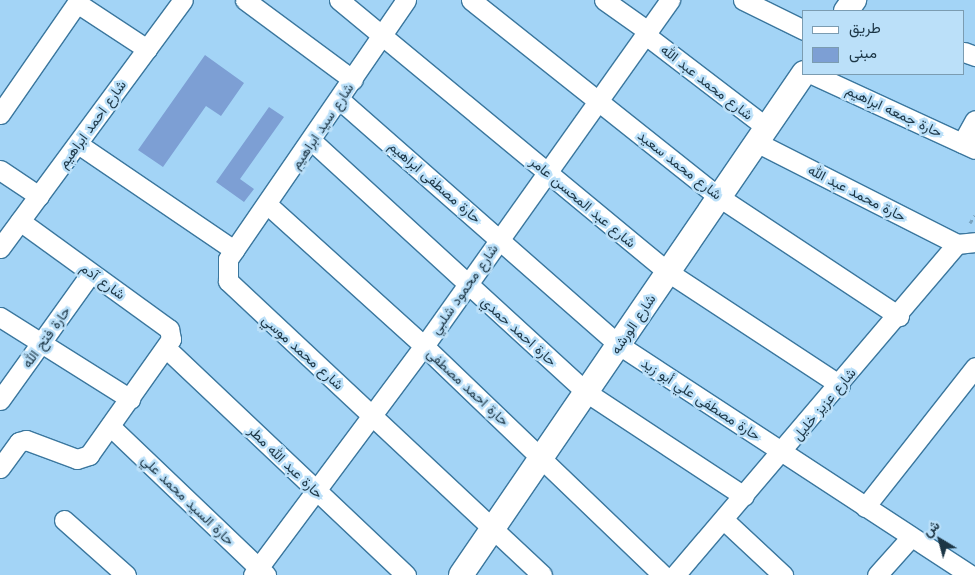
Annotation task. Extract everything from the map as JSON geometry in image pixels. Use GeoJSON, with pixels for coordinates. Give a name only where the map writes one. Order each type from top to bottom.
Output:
{"type":"FeatureCollection","features":[{"type":"Feature","properties":{"kind":"street","name":"شارع احمد ابراهيم"},"geometry":{"type":"LineString","coordinates":[[0,248],[183,0]]}},
{"type":"Feature","properties":{"kind":"street"},"geometry":{"type":"LineString","coordinates":[[245,0],[353,80]]}},
{"type":"Feature","properties":{"kind":"street","name":"شارع عبد المحسن عامر"},"geometry":{"type":"LineString","coordinates":[[339,0],[668,272],[840,385]]}},
{"type":"Feature","properties":{"kind":"street","name":"شارع سيد ابراهيم"},"geometry":{"type":"LineString","coordinates":[[234,250],[268,205],[406,0]]}},
{"type":"Feature","properties":{"kind":"street","name":"شارع محمد سعيد"},"geometry":{"type":"LineString","coordinates":[[471,0],[719,197],[898,316]]}},
{"type":"Feature","properties":{"kind":"street","name":"شارع محمد عبد الله"},"geometry":{"type":"LineString","coordinates":[[604,0],[648,34],[761,135]]}},
{"type":"Feature","properties":{"kind":"street","name":"شارع محمود شلبي"},"geometry":{"type":"LineString","coordinates":[[259,572],[315,491],[424,346],[547,172],[648,34],[670,0]]}},
{"type":"Feature","properties":{"kind":"street"},"geometry":{"type":"LineString","coordinates":[[743,0],[802,29]]}},
{"type":"Feature","properties":{"kind":"street"},"geometry":{"type":"LineString","coordinates":[[0,114],[78,2],[147,48]]}},
{"type":"Feature","properties":{"kind":"street","name":"شارع الورشه"},"geometry":{"type":"LineString","coordinates":[[461,575],[802,75]]}},
{"type":"Feature","properties":{"kind":"street","name":"حارة جمعه ابراهيم"},"geometry":{"type":"LineString","coordinates":[[814,75],[969,146]]}},
{"type":"Feature","properties":{"kind":"street","name":"حارة مصطفى ابراهيم"},"geometry":{"type":"LineString","coordinates":[[340,100],[619,345]]}},
{"type":"Feature","properties":{"kind":"street"},"geometry":{"type":"LineString","coordinates":[[969,146],[975,120]]}},
{"type":"Feature","properties":{"kind":"street","name":"حارة محمد عبد الله"},"geometry":{"type":"LineString","coordinates":[[761,135],[966,243]]}},
{"type":"Feature","properties":{"kind":"street","name":"حارة احمد حمدي"},"geometry":{"type":"LineString","coordinates":[[312,141],[586,392],[744,496]]}},
{"type":"Feature","properties":{"kind":"street"},"geometry":{"type":"LineString","coordinates":[[78,144],[234,250]]}},
{"type":"Feature","properties":{"kind":"street"},"geometry":{"type":"LineString","coordinates":[[0,170],[39,196]]}},
{"type":"Feature","properties":{"kind":"street","name":"حارة احمد مصطفى"},"geometry":{"type":"LineString","coordinates":[[268,205],[542,456],[664,575]]}},
{"type":"Feature","properties":{"kind":"street","name":"شارع آدم"},"geometry":{"type":"LineString","coordinates":[[20,221],[169,329],[171,339],[167,349]]}},
{"type":"Feature","properties":{"kind":"street","name":"شارع عزيز خليل"},"geometry":{"type":"LineString","coordinates":[[675,575],[783,453],[898,316],[966,243]]}},
{"type":"Feature","properties":{"kind":"street","name":"شارع محمد موسي"},"geometry":{"type":"LineString","coordinates":[[234,250],[226,270],[234,289],[372,415],[542,575]]}},
{"type":"Feature","properties":{"kind":"street","name":"حارة فتح الله"},"geometry":{"type":"LineString","coordinates":[[0,400],[91,273]]}},
{"type":"Feature","properties":{"kind":"street"},"geometry":{"type":"LineString","coordinates":[[0,317],[130,399]]}},
{"type":"Feature","properties":{"kind":"street","name":"حارة مصطفى علي أبو زيد"},"geometry":{"type":"LineString","coordinates":[[619,345],[970,575]]}},
{"type":"Feature","properties":{"kind":"street"},"geometry":{"type":"LineString","coordinates":[[0,468],[19,442],[26,440],[71,458],[89,455],[167,349]]}},
{"type":"Feature","properties":{"kind":"street","name":"حارة عبد الله مطر"},"geometry":{"type":"LineString","coordinates":[[167,349],[406,575]]}},
{"type":"Feature","properties":{"kind":"street"},"geometry":{"type":"LineString","coordinates":[[865,506],[971,379]]}},
{"type":"Feature","properties":{"kind":"street","name":"حارة السيد محمد علي"},"geometry":{"type":"LineString","coordinates":[[110,426],[259,572]]}},
{"type":"Feature","properties":{"kind":"street"},"geometry":{"type":"LineString","coordinates":[[64,520],[126,575]]}},
{"type":"Feature","properties":{"kind":"street"},"geometry":{"type":"LineString","coordinates":[[724,520],[783,575]]}},
{"type":"Feature","properties":{"kind":"street"},"geometry":{"type":"LineString","coordinates":[[877,575],[912,537]]}},
{"type":"Feature","properties":{"kind":"building"},"geometry":{"type":"Polygon","coordinates":[[[205,55],[244,83],[221,116],[206,106],[163,167],[138,150],[205,55]]]}},
{"type":"Feature","properties":{"kind":"building"},"geometry":{"type":"Polygon","coordinates":[[[269,107],[284,117],[240,179],[254,189],[244,202],[216,182],[269,107]]]}}]}
